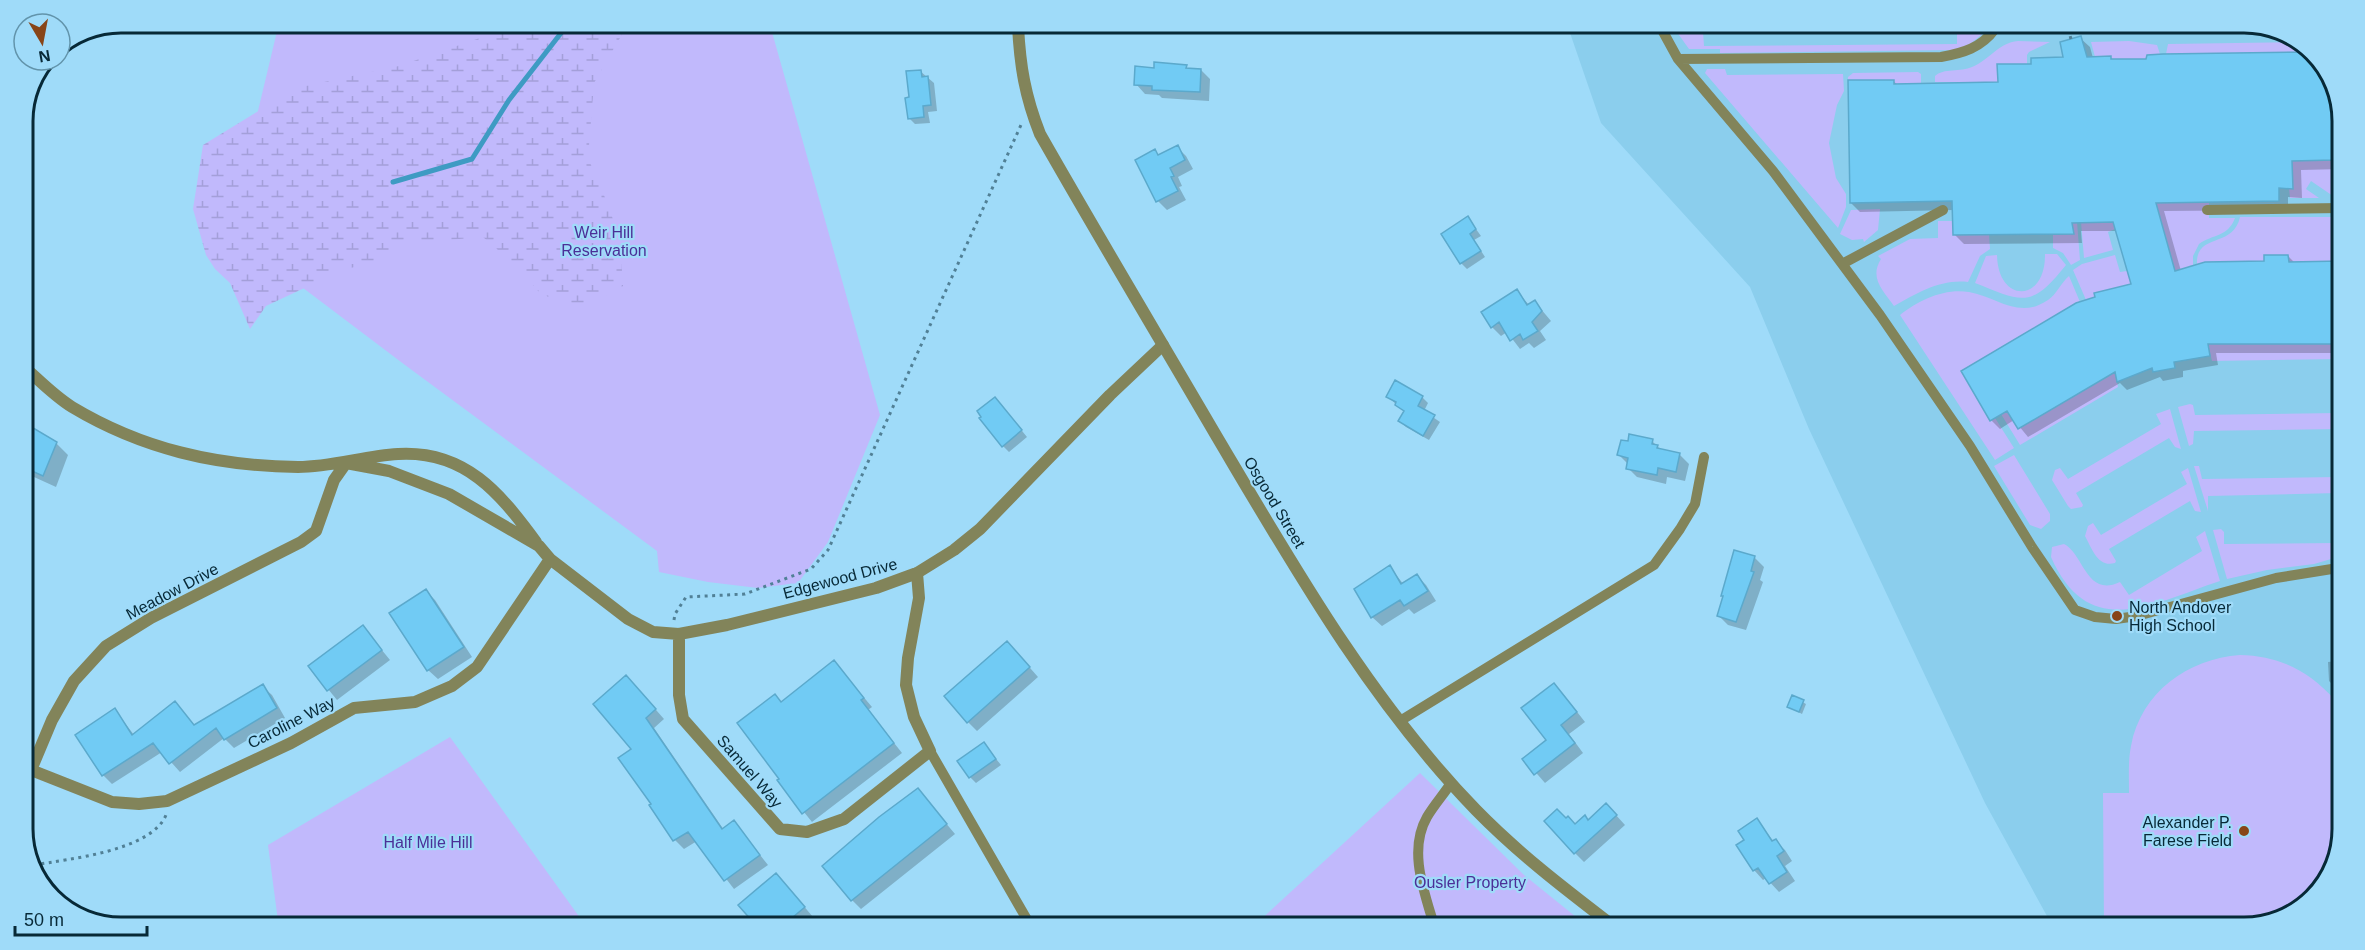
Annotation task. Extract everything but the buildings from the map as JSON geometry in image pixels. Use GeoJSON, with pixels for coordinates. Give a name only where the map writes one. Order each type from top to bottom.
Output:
{"type":"FeatureCollection","features":[{"type":"Feature","properties":{"kind":"street","name":"Osgood Street"},"geometry":{"type":"LineString","coordinates":[[1018,33],[1020,67],[1029,107],[1040,134],[1288,558],[1400,721],[1452,783],[1526,857],[1602,917]]}},
{"type":"Feature","properties":{"kind":"street","name":"Edgewood Drive"},"geometry":{"type":"LineString","coordinates":[[33,375],[70,406],[132,437],[181,454],[244,463],[299,467],[346,463],[397,454],[426,455],[460,466],[485,481],[509,505],[550,559],[628,619],[653,632],[676,634],[727,625],[876,588],[917,573],[954,550],[980,529],[1110,395],[1163,345]]}},
{"type":"Feature","properties":{"kind":"street","name":"Edgewood Drive"},"geometry":{"type":"LineString","coordinates":[[346,463],[389,471],[449,494],[539,546]]}},
{"type":"Feature","properties":{"kind":"street","name":"Meadow Drive"},"geometry":{"type":"LineString","coordinates":[[33,760],[68,691],[87,665],[106,646],[151,618],[301,542],[316,531],[334,480],[346,463]]}},
{"type":"Feature","properties":{"kind":"street","name":"Caroline Way"},"geometry":{"type":"LineString","coordinates":[[33,775],[112,802],[139,804],[167,801],[291,743],[354,708],[415,702],[452,686],[477,667],[550,559]]}},
{"type":"Feature","properties":{"kind":"street"},"geometry":{"type":"LineString","coordinates":[[917,573],[919,598],[908,658],[906,685],[914,717],[930,751]]}},
{"type":"Feature","properties":{"kind":"street","name":"Samuel Way"},"geometry":{"type":"LineString","coordinates":[[676,634],[679,696],[684,719],[780,829],[807,832],[844,819],[930,751]]}},
{"type":"Feature","properties":{"kind":"lane"},"geometry":{"type":"LineString","coordinates":[[1664,33],[1678,59],[1773,171],[1880,315],[1970,446],[2032,547],[2075,610],[2106,618],[2137,616],[2276,578],[2332,569]]}},
{"type":"Feature","properties":{"kind":"lane"},"geometry":{"type":"LineString","coordinates":[[1678,59],[1941,57],[1965,53],[1985,42],[1992,33]]}},
{"type":"Feature","properties":{"kind":"lane"},"geometry":{"type":"LineString","coordinates":[[2207,210],[2332,208]]}},
{"type":"Feature","properties":{"kind":"lane"},"geometry":{"type":"LineString","coordinates":[[1842,264],[1943,210]]}},
{"type":"Feature","properties":{"kind":"lane"},"geometry":{"type":"LineString","coordinates":[[1400,721],[1654,565],[1680,530],[1695,504],[1704,457]]}},
{"type":"Feature","properties":{"kind":"lane"},"geometry":{"type":"LineString","coordinates":[[930,751],[1026,917]]}},
{"type":"Feature","properties":{"kind":"lane"},"geometry":{"type":"LineString","coordinates":[[1432,917],[1420,875],[1419,843],[1427,817],[1452,783]]}},
{"type":"Feature","properties":{"kind":"path"},"geometry":{"type":"LineString","coordinates":[[2069,33],[2070,39]]}},
{"type":"Feature","properties":{"kind":"path"},"geometry":{"type":"LineString","coordinates":[[676,634],[675,614],[686,597],[745,594],[811,569],[828,550],[1029,107]]}},
{"type":"Feature","properties":{"kind":"path"},"geometry":{"type":"LineString","coordinates":[[41,864],[88,856],[145,838],[161,825],[166,816],[167,801]]}},
{"type":"Feature","properties":{"kind":"shaded area","name":"North Andover High School"},"geometry":{"type":"Polygon","coordinates":[[[1570,33],[2244,33],[2261,35],[2283,42],[2302,55],[2314,68],[2327,93],[2332,116],[2332,829],[2327,857],[2320,873],[2306,891],[2288,905],[2272,912],[2244,917],[2048,917],[1985,803],[1809,429],[1750,287],[1601,123],[1570,33]]]}},
{"type":"Feature","properties":{"kind":"green space","name":"Weir Hill Reservation"},"geometry":{"type":"Polygon","coordinates":[[[277,33],[772,33],[880,415],[828,542],[798,583],[758,588],[708,582],[659,572],[657,551],[229,232],[277,33]]]}},
{"type":"Feature","properties":{"kind":"green space"},"geometry":{"type":"Polygon","coordinates":[[[494,33],[623,33],[594,83],[588,158],[609,207],[620,242],[623,286],[594,302],[566,305],[540,293],[513,263],[483,237],[411,243],[375,263],[345,269],[266,306],[250,329],[230,283],[215,269],[206,255],[193,209],[203,145],[296,88],[399,66],[494,33]]]}},
{"type":"Feature","properties":{"kind":"green space"},"geometry":{"type":"Polygon","coordinates":[[[1678,33],[1703,33],[1704,46],[1957,44],[1957,33],[1984,33],[1970,44],[1955,50],[1720,53],[1720,49],[1689,49],[1678,33]]]}},
{"type":"Feature","properties":{"kind":"green space"},"geometry":{"type":"Polygon","coordinates":[[[2018,41],[2050,42],[2029,52],[2027,64],[1998,64],[1998,82],[1935,82],[1935,76],[1938,74],[1972,67],[2005,45],[2018,41]]]}},
{"type":"Feature","properties":{"kind":"green space"},"geometry":{"type":"Polygon","coordinates":[[[2129,41],[2157,45],[2160,54],[2147,55],[2146,59],[2095,57],[2091,42],[2129,41]]]}},
{"type":"Feature","properties":{"kind":"green space"},"geometry":{"type":"Polygon","coordinates":[[[2283,42],[2298,52],[2166,54],[2168,44],[2283,42]]]}},
{"type":"Feature","properties":{"kind":"green space"},"geometry":{"type":"Polygon","coordinates":[[[1707,69],[1725,69],[1727,75],[1843,74],[1844,91],[1837,105],[1829,143],[1836,178],[1846,194],[1846,207],[1838,228],[1705,73],[1707,69]]]}},
{"type":"Feature","properties":{"kind":"green space"},"geometry":{"type":"Polygon","coordinates":[[[1918,72],[1921,74],[1921,83],[1894,84],[1894,80],[1848,80],[1853,73],[1918,72]]]}},
{"type":"Feature","properties":{"kind":"green space"},"geometry":{"type":"Polygon","coordinates":[[[2332,160],[2332,195],[2311,181],[2306,189],[2319,198],[2290,198],[2289,189],[2293,189],[2292,161],[2332,160]]]}},
{"type":"Feature","properties":{"kind":"green space"},"geometry":{"type":"Polygon","coordinates":[[[2209,202],[2209,218],[2235,218],[2224,232],[2199,244],[2193,256],[2193,265],[2189,266],[2190,270],[2186,268],[2175,271],[2156,203],[2209,202]]]}},
{"type":"Feature","properties":{"kind":"green space"},"geometry":{"type":"Polygon","coordinates":[[[1880,209],[1878,230],[1864,242],[1863,239],[1852,240],[1840,234],[1851,210],[1880,209]]]}},
{"type":"Feature","properties":{"kind":"green space"},"geometry":{"type":"Polygon","coordinates":[[[2240,217],[2331,217],[2332,261],[2289,262],[2288,255],[2264,255],[2264,261],[2197,265],[2198,255],[2202,248],[2223,238],[2236,227],[2240,217]]]}},
{"type":"Feature","properties":{"kind":"green space"},"geometry":{"type":"Polygon","coordinates":[[[1938,221],[1953,221],[1954,235],[1989,235],[1990,249],[1980,256],[1968,282],[1939,285],[1894,306],[1877,278],[1876,272],[1881,259],[1878,256],[1910,239],[1938,238],[1938,221]]]}},
{"type":"Feature","properties":{"kind":"green space"},"geometry":{"type":"Polygon","coordinates":[[[2072,222],[2077,222],[2080,260],[2071,265],[2063,253],[2053,248],[2053,235],[2074,234],[2072,222]]]}},
{"type":"Feature","properties":{"kind":"green space"},"geometry":{"type":"Polygon","coordinates":[[[2081,222],[2113,222],[2115,229],[2108,232],[2113,250],[2084,258],[2081,222]]]}},
{"type":"Feature","properties":{"kind":"green space"},"geometry":{"type":"Polygon","coordinates":[[[2045,254],[2057,254],[2066,265],[2044,289],[2034,295],[2025,298],[2016,297],[1975,283],[1986,256],[1997,255],[1999,271],[2005,282],[2013,289],[2022,291],[2031,289],[2038,282],[2043,270],[2045,254]]]}},
{"type":"Feature","properties":{"kind":"green space"},"geometry":{"type":"Polygon","coordinates":[[[2115,255],[2120,272],[2127,271],[2131,284],[2086,300],[2073,270],[2082,264],[2115,255]]]}},
{"type":"Feature","properties":{"kind":"green space"},"geometry":{"type":"Polygon","coordinates":[[[2069,276],[2080,302],[1961,371],[1990,420],[1995,418],[2014,448],[1995,460],[1900,315],[1932,296],[1960,291],[2018,308],[2037,306],[2051,298],[2069,276]]]}},
{"type":"Feature","properties":{"kind":"green space"},"geometry":{"type":"Polygon","coordinates":[[[2208,344],[2332,344],[2332,359],[2212,361],[2208,344]]]}},
{"type":"Feature","properties":{"kind":"green space"},"geometry":{"type":"Polygon","coordinates":[[[2115,372],[2118,387],[2020,445],[2001,414],[2007,411],[2018,429],[2115,372]]]}},
{"type":"Feature","properties":{"kind":"green space"},"geometry":{"type":"Polygon","coordinates":[[[2193,405],[2195,415],[2332,413],[2332,429],[2194,431],[2193,444],[2189,446],[2178,407],[2193,405]]]}},
{"type":"Feature","properties":{"kind":"green space"},"geometry":{"type":"Polygon","coordinates":[[[2170,409],[2181,449],[2175,447],[2169,438],[2076,493],[2082,507],[2071,509],[2068,506],[2052,480],[2055,470],[2060,468],[2068,479],[2161,424],[2156,414],[2170,409]]]}},
{"type":"Feature","properties":{"kind":"green space"},"geometry":{"type":"Polygon","coordinates":[[[2014,455],[2050,514],[2050,521],[2041,529],[2030,525],[1994,466],[2014,455]]]}},
{"type":"Feature","properties":{"kind":"green space"},"geometry":{"type":"Polygon","coordinates":[[[2194,466],[2199,466],[2202,479],[2332,477],[2332,493],[2208,496],[2208,511],[2194,466]]]}},
{"type":"Feature","properties":{"kind":"green space"},"geometry":{"type":"Polygon","coordinates":[[[2188,468],[2201,512],[2195,511],[2190,501],[2109,549],[2115,563],[2104,563],[2100,560],[2085,536],[2088,526],[2093,523],[2101,535],[2187,484],[2181,472],[2188,468]]]}},
{"type":"Feature","properties":{"kind":"green space"},"geometry":{"type":"Polygon","coordinates":[[[2221,529],[2224,532],[2224,544],[2332,543],[2332,559],[2227,579],[2213,530],[2221,529]]]}},
{"type":"Feature","properties":{"kind":"green space"},"geometry":{"type":"Polygon","coordinates":[[[2205,531],[2220,581],[2171,599],[2125,610],[2104,608],[2084,600],[2066,584],[2051,557],[2052,547],[2064,544],[2071,549],[2093,580],[2109,585],[2120,582],[2129,595],[2202,551],[2196,537],[2205,531]]]}},
{"type":"Feature","properties":{"kind":"green space"},"geometry":{"type":"Polygon","coordinates":[[[2240,655],[2281,662],[2304,673],[2332,697],[2332,829],[2327,857],[2320,873],[2297,899],[2288,905],[2261,915],[2104,917],[2103,793],[2129,793],[2129,763],[2136,727],[2156,695],[2185,671],[2221,658],[2240,655]]]}},
{"type":"Feature","properties":{"kind":"green space","name":"Half Mile Hill"},"geometry":{"type":"Polygon","coordinates":[[[450,737],[579,917],[277,917],[268,845],[450,737]]]}},
{"type":"Feature","properties":{"kind":"green space","name":"Ousler Property"},"geometry":{"type":"Polygon","coordinates":[[[1420,773],[1524,875],[1576,917],[1264,917],[1420,773]]]}},
{"type":"Feature","properties":{"kind":"waterway"},"geometry":{"type":"LineString","coordinates":[[393,182],[472,159],[509,100],[561,33]]}},
{"type":"Feature","properties":{"kind":"place","name":"North Andover High School"},"geometry":{"type":"Point","coordinates":[2117,616]}},
{"type":"Feature","properties":{"kind":"place","name":"Alexander P. Farese Field"},"geometry":{"type":"Point","coordinates":[2244,831]}}]}
